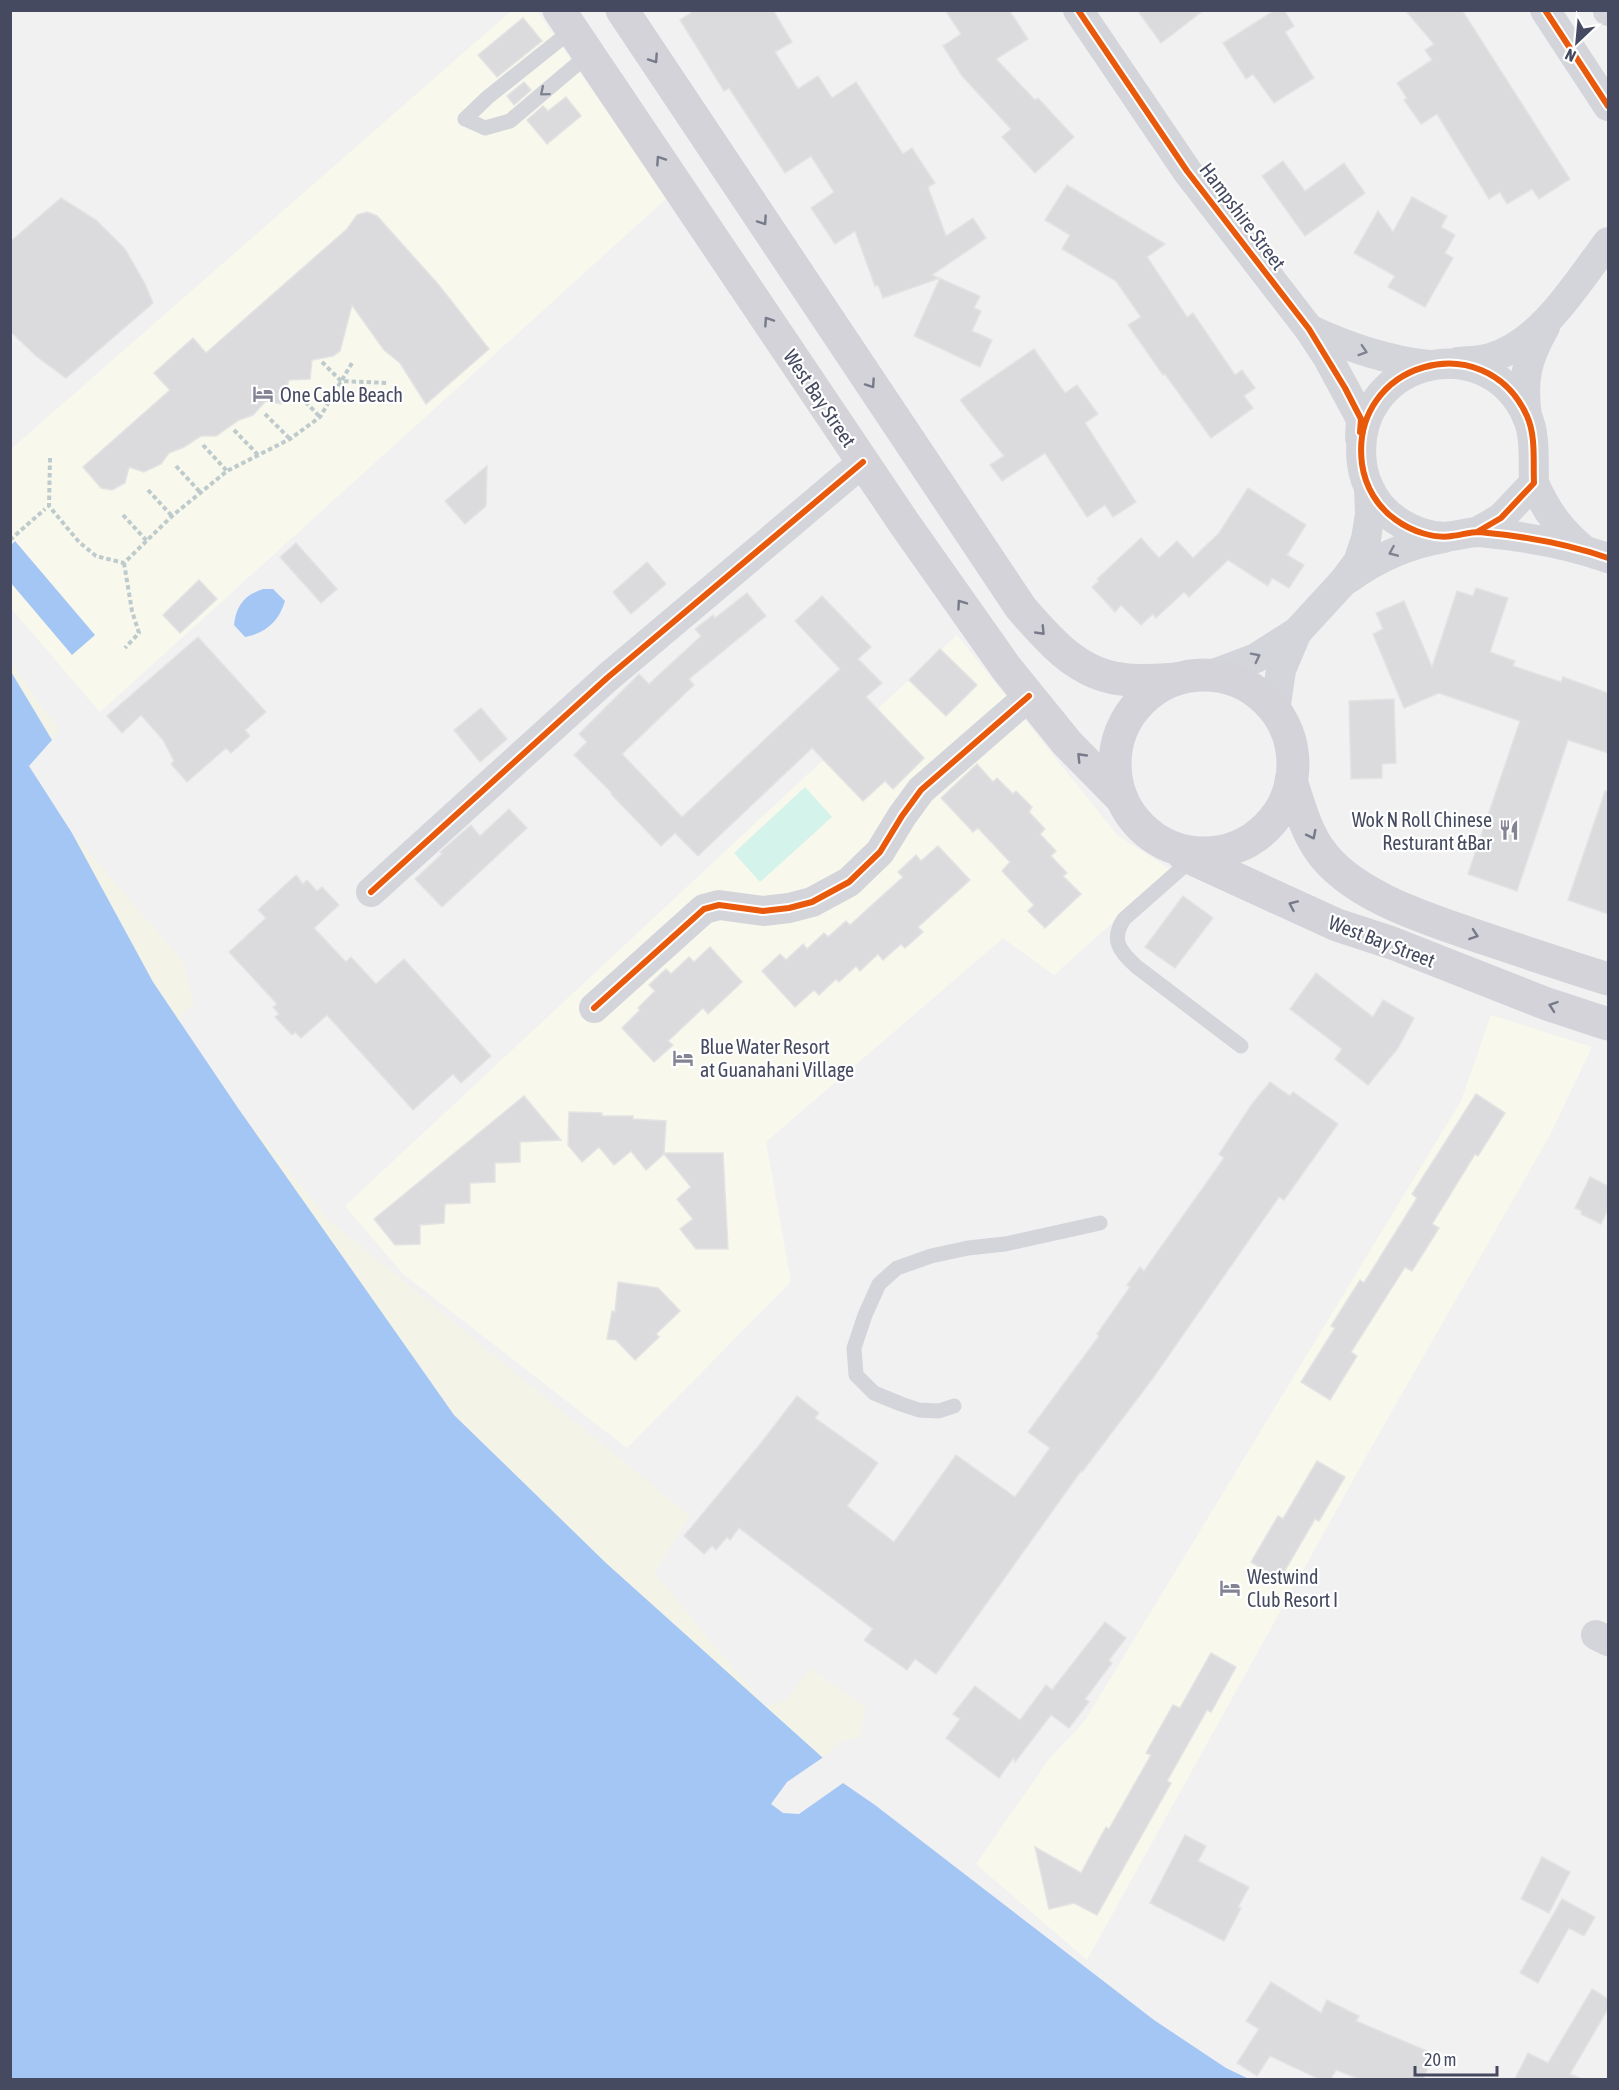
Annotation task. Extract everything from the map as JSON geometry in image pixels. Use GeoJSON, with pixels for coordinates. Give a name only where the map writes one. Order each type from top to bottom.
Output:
{"type":"FeatureCollection","features":[{"type":"Feature","properties":{"kind":"main road"},"geometry":{"type":"LineString","coordinates":[[622,10],[1021,608],[1056,646],[1071,660],[1119,679],[1177,679],[1211,675],[1243,685],[1257,694],[1275,711],[1287,733],[1292,757],[1291,781],[1279,812],[1269,825],[1256,836],[1226,850],[1194,853],[1161,843],[1132,817],[1115,779],[1114,758],[1127,718],[1141,701],[1158,688],[1177,679]]}},
{"type":"Feature","properties":{"kind":"main road","name":"West Bay Street"},"geometry":{"type":"LineString","coordinates":[[574,31],[863,462],[1007,669],[1067,743],[1122,799]]}},
{"type":"Feature","properties":{"kind":"main road","name":"West Bay Street"},"geometry":{"type":"LineString","coordinates":[[1291,781],[1305,821],[1319,850],[1353,882],[1378,897],[1419,916],[1608,979]]}},
{"type":"Feature","properties":{"kind":"main road","name":"West Bay Street"},"geometry":{"type":"LineString","coordinates":[[1161,843],[1337,925],[1392,943],[1547,1004],[1608,1024]]}},
{"type":"Feature","properties":{"kind":"street","name":"Hampshire Street"},"geometry":{"type":"LineString","coordinates":[[1078,10],[1187,171],[1309,329],[1345,388],[1360,419],[1360,450]]}},
{"type":"Feature","properties":{"kind":"street"},"geometry":{"type":"LineString","coordinates":[[1545,10],[1608,106]]}},
{"type":"Feature","properties":{"kind":"street"},"geometry":{"type":"LineString","coordinates":[[1211,675],[1256,658],[1297,632],[1343,582],[1358,562],[1366,539],[1370,514],[1368,489],[1360,450],[1363,429],[1370,410],[1385,390],[1405,374],[1441,364],[1491,358],[1514,347],[1535,333],[1553,314],[1608,242]]}},
{"type":"Feature","properties":{"kind":"street"},"geometry":{"type":"LineString","coordinates":[[1553,314],[1538,339],[1528,363],[1524,390],[1527,417],[1533,438],[1534,483],[1542,502],[1554,520],[1568,536],[1596,554]]}},
{"type":"Feature","properties":{"kind":"street","name":"Hampshire Street"},"geometry":{"type":"LineString","coordinates":[[1309,329],[1340,344],[1373,355],[1407,363],[1441,364]]}},
{"type":"Feature","properties":{"kind":"street"},"geometry":{"type":"LineString","coordinates":[[1441,364],[1478,369],[1500,382],[1516,398],[1527,417]]}},
{"type":"Feature","properties":{"kind":"street"},"geometry":{"type":"LineString","coordinates":[[371,892],[607,678],[863,462]]}},
{"type":"Feature","properties":{"kind":"street"},"geometry":{"type":"LineString","coordinates":[[1343,582],[1367,565],[1393,552],[1420,542],[1463,535],[1501,518],[1534,483]]}},
{"type":"Feature","properties":{"kind":"street"},"geometry":{"type":"LineString","coordinates":[[1368,489],[1396,520],[1421,533],[1463,535],[1596,554]]}},
{"type":"Feature","properties":{"kind":"street"},"geometry":{"type":"LineString","coordinates":[[1275,711],[1281,670],[1297,632]]}},
{"type":"Feature","properties":{"kind":"street"},"geometry":{"type":"LineString","coordinates":[[594,1008],[704,909],[719,905],[763,911],[789,908],[812,902],[849,882],[880,852],[921,790],[1029,696]]}},
{"type":"Feature","properties":{"kind":"lane"},"geometry":{"type":"LineString","coordinates":[[574,31],[510,121],[485,128],[465,119],[488,97],[574,31]]}},
{"type":"Feature","properties":{"kind":"lane"},"geometry":{"type":"LineString","coordinates":[[1192,859],[1124,919],[1117,930],[1117,940],[1123,954],[1137,967],[1241,1046]]}},
{"type":"Feature","properties":{"kind":"lane"},"geometry":{"type":"LineString","coordinates":[[954,1406],[939,1411],[919,1410],[874,1393],[856,1375],[854,1348],[879,1284],[897,1268],[931,1256],[968,1248],[1005,1244],[1100,1223]]}},
{"type":"Feature","properties":{"kind":"path"},"geometry":{"type":"LineString","coordinates":[[322,362],[341,381],[388,383]]}},
{"type":"Feature","properties":{"kind":"path"},"geometry":{"type":"LineString","coordinates":[[124,563],[172,516],[227,471],[290,439],[320,417],[352,363]]}},
{"type":"Feature","properties":{"kind":"path"},"geometry":{"type":"LineString","coordinates":[[295,391],[320,417]]}},
{"type":"Feature","properties":{"kind":"path"},"geometry":{"type":"LineString","coordinates":[[265,414],[290,439]]}},
{"type":"Feature","properties":{"kind":"path"},"geometry":{"type":"LineString","coordinates":[[234,430],[259,456]]}},
{"type":"Feature","properties":{"kind":"path"},"geometry":{"type":"LineString","coordinates":[[203,445],[227,471]]}},
{"type":"Feature","properties":{"kind":"path"},"geometry":{"type":"LineString","coordinates":[[50,458],[49,507],[79,542],[96,556],[124,563]]}},
{"type":"Feature","properties":{"kind":"path"},"geometry":{"type":"LineString","coordinates":[[176,466],[200,492]]}},
{"type":"Feature","properties":{"kind":"path"},"geometry":{"type":"LineString","coordinates":[[148,490],[172,516]]}},
{"type":"Feature","properties":{"kind":"path"},"geometry":{"type":"LineString","coordinates":[[10,540],[45,509]]}},
{"type":"Feature","properties":{"kind":"path"},"geometry":{"type":"LineString","coordinates":[[123,515],[147,541]]}},
{"type":"Feature","properties":{"kind":"path"},"geometry":{"type":"LineString","coordinates":[[124,563],[132,610],[139,633],[125,648]]}},
{"type":"Feature","properties":{"kind":"shaded area","name":"One Cable Beach"},"geometry":{"type":"Polygon","coordinates":[[[511,11],[537,11],[667,198],[100,712],[11,608],[10,450],[511,11]]]}},
{"type":"Feature","properties":{"kind":"shaded area","name":"Blue Water Resort at Guanahani Village"},"geometry":{"type":"Polygon","coordinates":[[[957,635],[1117,835],[1171,870],[1054,975],[1003,938],[766,1142],[791,1282],[627,1448],[403,1274],[345,1206],[957,635]]]}},
{"type":"Feature","properties":{"kind":"shaded area","name":"Westwind Club Resort I"},"geometry":{"type":"Polygon","coordinates":[[[1491,1015],[1592,1047],[1549,1137],[1368,1453],[1087,1960],[976,1864],[1049,1759],[1084,1722],[1461,1101],[1491,1015]]]}},
{"type":"Feature","properties":{"kind":"green space"},"geometry":{"type":"Polygon","coordinates":[[[805,787],[832,817],[760,882],[734,853],[805,787]]]}},
{"type":"Feature","properties":{"kind":"sand"},"geometry":{"type":"Polygon","coordinates":[[[10,661],[59,730],[52,740],[11,729],[10,661]]]}},
{"type":"Feature","properties":{"kind":"sand"},"geometry":{"type":"Polygon","coordinates":[[[72,833],[183,961],[194,1003],[183,1013],[180,1022],[238,1108],[329,1220],[690,1516],[655,1573],[765,1707],[787,1700],[810,1668],[866,1708],[860,1737],[839,1742],[823,1758],[792,1778],[503,1547],[68,873],[72,833]]]}},
{"type":"Feature","properties":{"kind":"water"},"geometry":{"type":"Polygon","coordinates":[[[15,541],[95,635],[72,655],[11,583],[11,545],[15,541]]]}},
{"type":"Feature","properties":{"kind":"water"},"geometry":{"type":"Polygon","coordinates":[[[263,589],[273,589],[285,601],[271,625],[245,637],[234,625],[237,612],[246,598],[263,589]]]}},
{"type":"Feature","properties":{"kind":"water"},"geometry":{"type":"Polygon","coordinates":[[[10,670],[52,740],[29,766],[72,833],[153,982],[238,1108],[454,1415],[606,1563],[823,1758],[843,1783],[875,1805],[1154,2020],[1226,2068],[1249,2079],[11,2079],[10,670]]]}},
{"type":"Feature","properties":{"kind":"pier"},"geometry":{"type":"Polygon","coordinates":[[[825,1756],[846,1781],[799,1814],[783,1813],[771,1804],[787,1782],[825,1756]]]}},
{"type":"Feature","properties":{"kind":"building"},"geometry":{"type":"Polygon","coordinates":[[[695,10],[773,10],[792,42],[775,52],[798,89],[818,76],[832,98],[856,82],[903,154],[912,148],[935,183],[928,187],[946,236],[973,218],[986,238],[932,275],[939,278],[883,298],[878,285],[875,286],[855,231],[835,244],[811,208],[834,192],[811,156],[785,173],[729,88],[724,91],[680,20],[695,10]]]}},
{"type":"Feature","properties":{"kind":"building"},"geometry":{"type":"Polygon","coordinates":[[[945,10],[1009,10],[1028,39],[996,59],[1035,100],[1038,98],[1074,137],[1035,173],[1002,137],[1011,129],[962,76],[943,46],[961,34],[945,10]]]}},
{"type":"Feature","properties":{"kind":"building"},"geometry":{"type":"Polygon","coordinates":[[[1137,10],[1204,10],[1161,43],[1137,10]]]}},
{"type":"Feature","properties":{"kind":"building"},"geometry":{"type":"Polygon","coordinates":[[[1275,10],[1284,10],[1294,26],[1285,32],[1314,78],[1274,103],[1253,74],[1246,79],[1223,43],[1275,10]]]}},
{"type":"Feature","properties":{"kind":"building"},"geometry":{"type":"Polygon","coordinates":[[[1405,10],[1462,10],[1570,179],[1539,199],[1532,189],[1507,204],[1500,192],[1489,199],[1437,114],[1421,124],[1404,100],[1407,98],[1397,83],[1432,60],[1425,50],[1434,44],[1405,10]]]}},
{"type":"Feature","properties":{"kind":"building"},"geometry":{"type":"Polygon","coordinates":[[[523,18],[542,41],[497,77],[478,55],[523,18]]]}},
{"type":"Feature","properties":{"kind":"building"},"geometry":{"type":"Polygon","coordinates":[[[524,82],[531,90],[514,105],[507,96],[524,82]]]}},
{"type":"Feature","properties":{"kind":"building"},"geometry":{"type":"Polygon","coordinates":[[[566,97],[581,116],[547,144],[527,120],[543,106],[548,111],[566,97]]]}},
{"type":"Feature","properties":{"kind":"building"},"geometry":{"type":"Polygon","coordinates":[[[1283,161],[1305,191],[1344,163],[1365,193],[1305,236],[1262,176],[1283,161]]]}},
{"type":"Feature","properties":{"kind":"building"},"geometry":{"type":"Polygon","coordinates":[[[1067,185],[1165,244],[1147,257],[1187,317],[1193,313],[1235,375],[1242,370],[1255,388],[1244,396],[1253,408],[1211,438],[1128,325],[1141,317],[1116,281],[1062,249],[1070,235],[1045,220],[1067,185]]]}},
{"type":"Feature","properties":{"kind":"building"},"geometry":{"type":"Polygon","coordinates":[[[1412,197],[1447,216],[1441,227],[1455,235],[1445,253],[1453,258],[1425,307],[1388,287],[1395,276],[1354,253],[1378,211],[1393,232],[1412,197]]]}},
{"type":"Feature","properties":{"kind":"building"},"geometry":{"type":"Polygon","coordinates":[[[61,198],[96,220],[125,249],[153,303],[66,378],[36,356],[10,331],[10,242],[61,198]]]}},
{"type":"Feature","properties":{"kind":"building"},"geometry":{"type":"Polygon","coordinates":[[[367,212],[377,216],[438,284],[489,349],[426,404],[400,363],[384,350],[352,305],[340,351],[333,356],[312,360],[310,379],[289,380],[281,404],[266,401],[253,415],[239,420],[216,436],[201,436],[169,453],[161,464],[144,472],[129,467],[125,483],[112,490],[101,488],[83,467],[170,390],[154,373],[193,338],[206,353],[347,229],[357,215],[367,212]]]}},
{"type":"Feature","properties":{"kind":"building"},"geometry":{"type":"Polygon","coordinates":[[[940,278],[980,296],[974,308],[981,311],[972,331],[992,340],[980,367],[914,336],[940,278]]]}},
{"type":"Feature","properties":{"kind":"building"},"geometry":{"type":"Polygon","coordinates":[[[1034,349],[1065,393],[1077,385],[1098,414],[1085,423],[1136,502],[1113,517],[1105,505],[1087,517],[1045,453],[1002,481],[990,465],[1004,456],[960,400],[1034,349]]]}},
{"type":"Feature","properties":{"kind":"building"},"geometry":{"type":"Polygon","coordinates":[[[487,466],[486,506],[465,524],[445,501],[487,466]]]}},
{"type":"Feature","properties":{"kind":"building"},"geometry":{"type":"Polygon","coordinates":[[[1248,488],[1306,525],[1287,555],[1304,565],[1289,588],[1272,578],[1268,586],[1228,560],[1189,597],[1184,592],[1156,618],[1153,614],[1141,625],[1121,605],[1115,612],[1092,587],[1099,581],[1097,579],[1141,538],[1159,558],[1177,541],[1193,558],[1219,533],[1248,488]]]}},
{"type":"Feature","properties":{"kind":"building"},"geometry":{"type":"Polygon","coordinates":[[[296,543],[337,589],[321,603],[280,557],[296,543]]]}},
{"type":"Feature","properties":{"kind":"building"},"geometry":{"type":"Polygon","coordinates":[[[647,562],[666,584],[631,614],[613,592],[647,562]]]}},
{"type":"Feature","properties":{"kind":"building"},"geometry":{"type":"Polygon","coordinates":[[[199,580],[217,599],[180,633],[163,615],[199,580]]]}},
{"type":"Feature","properties":{"kind":"building"},"geometry":{"type":"Polygon","coordinates":[[[1476,588],[1508,598],[1490,652],[1515,661],[1513,666],[1561,682],[1563,677],[1608,693],[1608,753],[1568,740],[1517,891],[1468,874],[1520,721],[1439,693],[1404,708],[1373,634],[1383,629],[1376,613],[1404,601],[1432,667],[1457,591],[1473,596],[1476,588]]]}},
{"type":"Feature","properties":{"kind":"building"},"geometry":{"type":"Polygon","coordinates":[[[747,593],[766,616],[689,679],[694,685],[622,754],[682,817],[840,669],[795,621],[822,596],[871,647],[858,659],[882,683],[866,697],[924,758],[893,789],[885,781],[863,801],[812,748],[698,856],[675,833],[661,846],[574,755],[587,742],[579,734],[639,674],[649,684],[701,636],[695,629],[713,615],[715,618],[747,593]]]}},
{"type":"Feature","properties":{"kind":"building"},"geometry":{"type":"Polygon","coordinates":[[[198,637],[266,712],[245,730],[250,736],[231,753],[226,748],[187,782],[171,764],[174,761],[163,740],[141,715],[122,733],[107,716],[198,637]]]}},
{"type":"Feature","properties":{"kind":"building"},"geometry":{"type":"Polygon","coordinates":[[[940,649],[977,685],[946,716],[909,680],[940,649]]]}},
{"type":"Feature","properties":{"kind":"building"},"geometry":{"type":"Polygon","coordinates":[[[1394,699],[1396,763],[1382,764],[1382,778],[1351,779],[1349,701],[1394,699]]]}},
{"type":"Feature","properties":{"kind":"building"},"geometry":{"type":"Polygon","coordinates":[[[481,708],[507,739],[480,762],[454,730],[481,708]]]}},
{"type":"Feature","properties":{"kind":"building"},"geometry":{"type":"Polygon","coordinates":[[[977,764],[993,782],[997,778],[1013,794],[1016,791],[1032,807],[1029,812],[1045,829],[1040,834],[1056,851],[1051,856],[1067,873],[1063,876],[1081,894],[1045,928],[1028,911],[1034,905],[1002,871],[1010,862],[978,828],[973,832],[941,798],[977,764]]]}},
{"type":"Feature","properties":{"kind":"building"},"geometry":{"type":"Polygon","coordinates":[[[1605,791],[1608,791],[1608,914],[1568,900],[1605,791]]]}},
{"type":"Feature","properties":{"kind":"building"},"geometry":{"type":"Polygon","coordinates":[[[509,809],[527,828],[442,907],[415,879],[442,854],[440,852],[471,825],[480,836],[509,809]]]}},
{"type":"Feature","properties":{"kind":"building"},"geometry":{"type":"Polygon","coordinates":[[[938,846],[970,880],[918,927],[923,932],[905,948],[901,944],[883,960],[878,954],[860,971],[856,966],[839,982],[836,979],[819,995],[814,990],[795,1007],[762,971],[780,954],[786,960],[803,944],[807,949],[824,933],[828,937],[846,921],[850,925],[903,877],[898,872],[916,855],[921,861],[938,846]]]}},
{"type":"Feature","properties":{"kind":"building"},"geometry":{"type":"Polygon","coordinates":[[[296,875],[303,884],[307,880],[317,891],[322,887],[339,905],[314,928],[346,962],[351,957],[376,984],[404,959],[491,1056],[461,1083],[453,1074],[413,1110],[327,1015],[301,1038],[295,1032],[292,1035],[275,1017],[279,1014],[273,1007],[277,1004],[229,952],[266,918],[258,910],[296,875]]]}},
{"type":"Feature","properties":{"kind":"building"},"geometry":{"type":"Polygon","coordinates":[[[1183,896],[1213,918],[1175,968],[1145,947],[1183,896]]]}},
{"type":"Feature","properties":{"kind":"building"},"geometry":{"type":"Polygon","coordinates":[[[710,947],[742,982],[708,1014],[703,1008],[668,1041],[673,1045],[654,1062],[622,1028],[655,991],[649,985],[666,969],[671,974],[689,957],[694,962],[710,947]]]}},
{"type":"Feature","properties":{"kind":"building"},"geometry":{"type":"Polygon","coordinates":[[[1316,973],[1373,1017],[1383,1000],[1414,1018],[1398,1048],[1368,1085],[1335,1059],[1342,1049],[1290,1009],[1316,973]]]}},
{"type":"Feature","properties":{"kind":"building"},"geometry":{"type":"Polygon","coordinates":[[[1270,1082],[1290,1096],[1293,1092],[1338,1124],[1284,1200],[1279,1197],[1153,1378],[1081,1471],[936,1674],[915,1659],[907,1670],[864,1640],[873,1629],[739,1528],[730,1540],[727,1537],[716,1550],[712,1546],[704,1554],[684,1536],[797,1396],[819,1413],[815,1418],[878,1463],[847,1506],[894,1542],[956,1455],[1015,1497],[1050,1448],[1028,1432],[1099,1336],[1097,1334],[1130,1287],[1127,1285],[1140,1267],[1144,1271],[1224,1158],[1219,1154],[1252,1104],[1270,1082]]]}},
{"type":"Feature","properties":{"kind":"building"},"geometry":{"type":"Polygon","coordinates":[[[1476,1094],[1505,1113],[1478,1156],[1475,1154],[1432,1224],[1439,1228],[1412,1271],[1405,1267],[1351,1352],[1357,1356],[1330,1400],[1301,1382],[1335,1328],[1331,1326],[1360,1280],[1364,1283],[1417,1198],[1412,1194],[1476,1094]]]}},
{"type":"Feature","properties":{"kind":"building"},"geometry":{"type":"Polygon","coordinates":[[[524,1096],[561,1140],[520,1142],[520,1162],[495,1163],[495,1182],[470,1183],[470,1203],[445,1204],[444,1223],[420,1225],[420,1244],[395,1245],[374,1219],[524,1096]]]}},
{"type":"Feature","properties":{"kind":"building"},"geometry":{"type":"Polygon","coordinates":[[[569,1112],[602,1113],[602,1116],[633,1116],[633,1119],[666,1121],[664,1153],[723,1153],[728,1249],[696,1249],[680,1229],[693,1219],[677,1199],[691,1187],[664,1154],[646,1170],[631,1151],[614,1165],[599,1147],[582,1162],[568,1145],[569,1112]]]}},
{"type":"Feature","properties":{"kind":"building"},"geometry":{"type":"Polygon","coordinates":[[[1590,1177],[1608,1186],[1608,1209],[1601,1224],[1581,1214],[1582,1211],[1575,1208],[1590,1177]]]}},
{"type":"Feature","properties":{"kind":"building"},"geometry":{"type":"Polygon","coordinates":[[[618,1282],[658,1288],[680,1311],[656,1334],[659,1337],[635,1360],[616,1340],[607,1339],[612,1311],[615,1312],[618,1282]]]}},
{"type":"Feature","properties":{"kind":"building"},"geometry":{"type":"Polygon","coordinates":[[[1317,1461],[1345,1477],[1319,1521],[1315,1519],[1280,1579],[1251,1562],[1278,1516],[1283,1519],[1317,1461]]]}},
{"type":"Feature","properties":{"kind":"building"},"geometry":{"type":"Polygon","coordinates":[[[1105,1622],[1126,1638],[1109,1660],[1112,1663],[1085,1699],[1089,1702],[1069,1728],[1051,1715],[1015,1762],[1014,1757],[999,1778],[946,1738],[960,1719],[953,1714],[975,1686],[1020,1720],[1046,1685],[1052,1690],[1105,1622]]]}},
{"type":"Feature","properties":{"kind":"building"},"geometry":{"type":"Polygon","coordinates":[[[1211,1653],[1236,1667],[1211,1712],[1207,1710],[1167,1781],[1171,1783],[1097,1915],[1074,1903],[1049,1909],[1035,1847],[1081,1873],[1106,1827],[1109,1829],[1151,1755],[1146,1753],[1173,1705],[1180,1708],[1211,1653]]]}},
{"type":"Feature","properties":{"kind":"building"},"geometry":{"type":"Polygon","coordinates":[[[1185,1835],[1206,1846],[1198,1861],[1249,1887],[1224,1941],[1150,1903],[1185,1835]]]}},
{"type":"Feature","properties":{"kind":"building"},"geometry":{"type":"Polygon","coordinates":[[[1542,1857],[1570,1872],[1549,1913],[1521,1899],[1542,1857]]]}},
{"type":"Feature","properties":{"kind":"building"},"geometry":{"type":"Polygon","coordinates":[[[1562,1899],[1595,1917],[1584,1936],[1569,1928],[1538,1983],[1520,1973],[1562,1899]]]}},
{"type":"Feature","properties":{"kind":"building"},"geometry":{"type":"Polygon","coordinates":[[[1271,1982],[1321,2013],[1327,2000],[1359,2016],[1356,2021],[1434,2054],[1423,2079],[1359,2079],[1336,2070],[1331,2079],[1319,2079],[1270,2056],[1257,2076],[1237,2063],[1259,2029],[1246,2021],[1271,1982]]]}},
{"type":"Feature","properties":{"kind":"building"},"geometry":{"type":"Polygon","coordinates":[[[1592,1989],[1608,1999],[1608,2009],[1570,2074],[1582,2079],[1515,2079],[1528,2053],[1548,2063],[1592,1989]]]}},
{"type":"Feature","properties":{"kind":"cycle path"},"geometry":{"type":"LineString","coordinates":[[1078,10],[1187,171],[1309,329],[1361,419],[1360,432]]}},
{"type":"Feature","properties":{"kind":"cycle path"},"geometry":{"type":"LineString","coordinates":[[1545,10],[1608,106]]}},
{"type":"Feature","properties":{"kind":"cycle path"},"geometry":{"type":"LineString","coordinates":[[1477,532],[1501,518],[1534,483],[1533,440],[1530,424],[1507,387],[1482,370],[1453,364],[1424,367],[1397,380],[1376,401],[1364,429],[1362,464],[1369,488],[1383,509],[1402,524],[1430,535],[1445,537],[1479,532],[1512,536],[1545,541],[1608,558]]}},
{"type":"Feature","properties":{"kind":"cycle path"},"geometry":{"type":"LineString","coordinates":[[371,892],[607,678],[863,462]]}},
{"type":"Feature","properties":{"kind":"cycle path"},"geometry":{"type":"LineString","coordinates":[[594,1008],[704,909],[719,905],[763,911],[789,908],[812,902],[849,882],[880,852],[921,790],[1029,696]]}},
{"type":"Feature","properties":{"kind":"place","name":"One Cable Beach"},"geometry":{"type":"Point","coordinates":[263,394]}},
{"type":"Feature","properties":{"kind":"place","name":"Wok N Roll Chinese Resturant &Bar"},"geometry":{"type":"Point","coordinates":[1509,830]}},
{"type":"Feature","properties":{"kind":"place","name":"Blue Water Resort at Guanahani Village"},"geometry":{"type":"Point","coordinates":[683,1058]}},
{"type":"Feature","properties":{"kind":"place","name":"Westwind Club Resort I"},"geometry":{"type":"Point","coordinates":[1230,1588]}}]}
